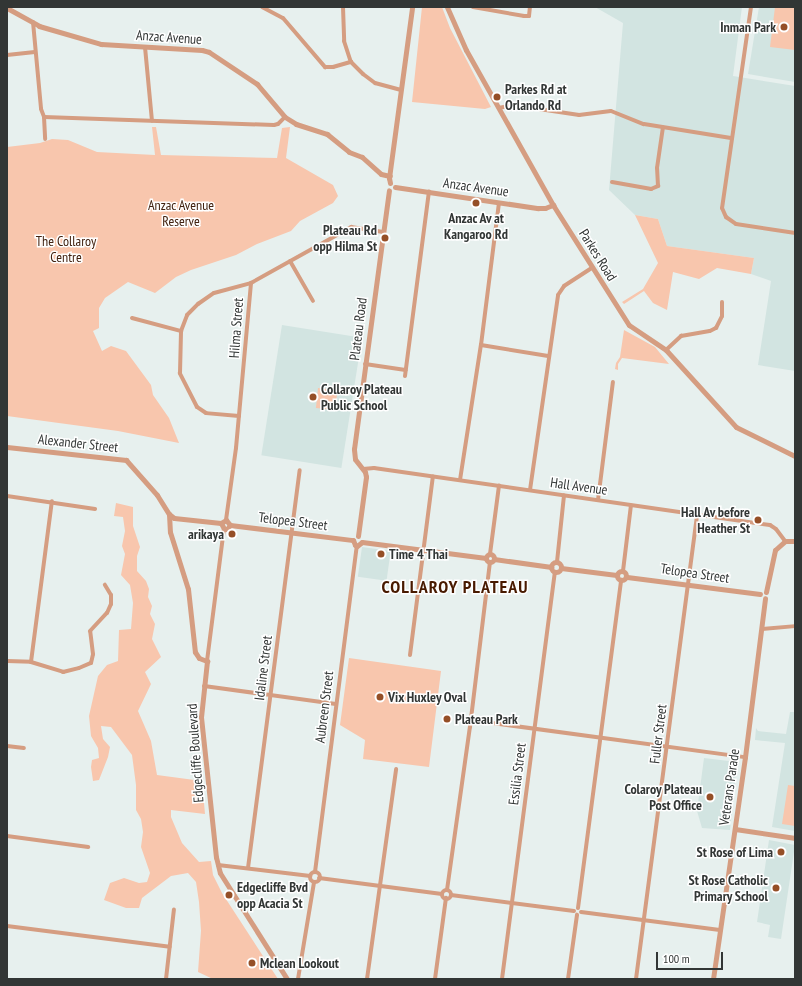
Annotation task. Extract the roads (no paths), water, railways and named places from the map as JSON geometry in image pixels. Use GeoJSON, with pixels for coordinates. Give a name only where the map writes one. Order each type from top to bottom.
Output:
{"type":"FeatureCollection","features":[{"type":"Feature","properties":{"kind":"street"},"geometry":{"type":"LineString","coordinates":[[262,7],[283,18],[325,67],[333,67],[351,62]]}},
{"type":"Feature","properties":{"kind":"street"},"geometry":{"type":"LineString","coordinates":[[343,7],[344,41],[351,62],[375,83],[401,90]]}},
{"type":"Feature","properties":{"kind":"street"},"geometry":{"type":"LineString","coordinates":[[390,183],[394,184],[395,187],[392,190],[389,190],[387,186],[390,183],[412,7]]}},
{"type":"Feature","properties":{"kind":"street","name":"Parkes Road"},"geometry":{"type":"LineString","coordinates":[[447,7],[459,36],[553,205],[629,325],[666,350],[736,428],[795,456]]}},
{"type":"Feature","properties":{"kind":"street"},"geometry":{"type":"LineString","coordinates":[[473,7],[524,16],[529,16],[530,7]]}},
{"type":"Feature","properties":{"kind":"street"},"geometry":{"type":"LineString","coordinates":[[752,7],[731,138],[722,208],[726,217],[736,224],[795,233]]}},
{"type":"Feature","properties":{"kind":"street","name":"Anzac Avenue"},"geometry":{"type":"LineString","coordinates":[[7,8],[39,26],[68,36],[101,44],[202,50],[210,52],[257,84],[284,117],[296,124],[328,134],[349,152],[362,157],[381,174],[390,176]]}},
{"type":"Feature","properties":{"kind":"street"},"geometry":{"type":"LineString","coordinates":[[33,22],[41,109],[44,116],[46,139]]}},
{"type":"Feature","properties":{"kind":"street"},"geometry":{"type":"LineString","coordinates":[[145,47],[152,121]]}},
{"type":"Feature","properties":{"kind":"street"},"geometry":{"type":"LineString","coordinates":[[7,55],[35,52]]}},
{"type":"Feature","properties":{"kind":"street"},"geometry":{"type":"LineString","coordinates":[[498,108],[512,105],[575,115],[611,111],[636,122],[731,138]]}},
{"type":"Feature","properties":{"kind":"street"},"geometry":{"type":"LineString","coordinates":[[44,116],[274,125],[278,124],[284,117]]}},
{"type":"Feature","properties":{"kind":"street"},"geometry":{"type":"LineString","coordinates":[[612,182],[651,189],[658,186],[657,168],[663,127]]}},
{"type":"Feature","properties":{"kind":"street","name":"Anzac Avenue"},"geometry":{"type":"LineString","coordinates":[[395,187],[543,209],[553,205]]}},
{"type":"Feature","properties":{"kind":"street","name":"Plateau Road"},"geometry":{"type":"LineString","coordinates":[[363,469],[355,459],[354,452],[382,232],[389,190]]}},
{"type":"Feature","properties":{"kind":"street"},"geometry":{"type":"LineString","coordinates":[[406,376],[429,192]]}},
{"type":"Feature","properties":{"kind":"street"},"geometry":{"type":"LineString","coordinates":[[460,480],[481,345],[499,203]]}},
{"type":"Feature","properties":{"kind":"street","name":"Hilma Street"},"geometry":{"type":"LineString","coordinates":[[226,520],[239,416],[251,284],[351,227],[382,232]]}},
{"type":"Feature","properties":{"kind":"street"},"geometry":{"type":"LineString","coordinates":[[290,261],[313,302]]}},
{"type":"Feature","properties":{"kind":"street"},"geometry":{"type":"LineString","coordinates":[[530,490],[548,356],[558,295],[564,286],[592,268]]}},
{"type":"Feature","properties":{"kind":"street"},"geometry":{"type":"LineString","coordinates":[[239,416],[206,413],[197,407],[180,373],[181,331],[187,315],[198,304],[214,293],[251,284]]}},
{"type":"Feature","properties":{"kind":"street"},"geometry":{"type":"LineString","coordinates":[[666,350],[681,336],[710,331],[716,328],[722,316],[722,302]]}},
{"type":"Feature","properties":{"kind":"street"},"geometry":{"type":"LineString","coordinates":[[132,318],[181,331]]}},
{"type":"Feature","properties":{"kind":"street"},"geometry":{"type":"LineString","coordinates":[[481,345],[548,356]]}},
{"type":"Feature","properties":{"kind":"street"},"geometry":{"type":"LineString","coordinates":[[365,364],[406,370]]}},
{"type":"Feature","properties":{"kind":"street"},"geometry":{"type":"LineString","coordinates":[[598,500],[613,382]]}},
{"type":"Feature","properties":{"kind":"street","name":"Alexander Street"},"geometry":{"type":"LineString","coordinates":[[7,447],[126,460],[157,495],[169,514]]}},
{"type":"Feature","properties":{"kind":"street","name":"Hall Avenue"},"geometry":{"type":"LineString","coordinates":[[363,469],[374,468],[433,476],[770,526],[776,529],[784,541]]}},
{"type":"Feature","properties":{"kind":"street"},"geometry":{"type":"LineString","coordinates":[[363,469],[366,477],[358,536],[353,540],[357,546],[362,542],[488,556],[492,561],[551,567],[555,572],[561,568],[617,575],[623,571]]}},
{"type":"Feature","properties":{"kind":"street","name":"Idaline Street"},"geometry":{"type":"LineString","coordinates":[[248,868],[300,470]]}},
{"type":"Feature","properties":{"kind":"street"},"geometry":{"type":"LineString","coordinates":[[410,655],[433,476]]}},
{"type":"Feature","properties":{"kind":"street"},"geometry":{"type":"LineString","coordinates":[[488,556],[499,486]]}},
{"type":"Feature","properties":{"kind":"street"},"geometry":{"type":"LineString","coordinates":[[7,496],[52,501],[95,509]]}},
{"type":"Feature","properties":{"kind":"street"},"geometry":{"type":"LineString","coordinates":[[561,568],[557,562],[564,496]]}},
{"type":"Feature","properties":{"kind":"street"},"geometry":{"type":"LineString","coordinates":[[30,662],[52,501]]}},
{"type":"Feature","properties":{"kind":"street"},"geometry":{"type":"LineString","coordinates":[[621,580],[627,577],[623,571],[631,505]]}},
{"type":"Feature","properties":{"kind":"street"},"geometry":{"type":"LineString","coordinates":[[169,514],[170,532],[188,589],[196,652],[199,658],[207,661],[224,529],[221,523]]}},
{"type":"Feature","properties":{"kind":"street"},"geometry":{"type":"LineString","coordinates":[[169,514],[174,518],[221,523],[226,520],[230,525],[229,528],[224,529]]}},
{"type":"Feature","properties":{"kind":"street","name":"Fuller Street"},"geometry":{"type":"LineString","coordinates":[[636,979],[697,515]]}},
{"type":"Feature","properties":{"kind":"street","name":"Telopea Street"},"geometry":{"type":"LineString","coordinates":[[230,525],[353,540]]}},
{"type":"Feature","properties":{"kind":"street"},"geometry":{"type":"LineString","coordinates":[[358,536],[361,538],[362,542]]}},
{"type":"Feature","properties":{"kind":"street"},"geometry":{"type":"LineString","coordinates":[[763,593],[774,550],[784,541],[795,541]]}},
{"type":"Feature","properties":{"kind":"street","name":"Aubreen Street"},"geometry":{"type":"LineString","coordinates":[[315,872],[357,546]]}},
{"type":"Feature","properties":{"kind":"street"},"geometry":{"type":"LineString","coordinates":[[442,894],[447,890],[492,561]]}},
{"type":"Feature","properties":{"kind":"street"},"geometry":{"type":"LineString","coordinates":[[551,567],[557,562]]}},
{"type":"Feature","properties":{"kind":"street","name":"Essilia Street"},"geometry":{"type":"LineString","coordinates":[[502,979],[555,572]]}},
{"type":"Feature","properties":{"kind":"street"},"geometry":{"type":"LineString","coordinates":[[568,979],[621,580],[617,575]]}},
{"type":"Feature","properties":{"kind":"street","name":"Telopea Street"},"geometry":{"type":"LineString","coordinates":[[627,577],[763,593]]}},
{"type":"Feature","properties":{"kind":"street"},"geometry":{"type":"LineString","coordinates":[[7,661],[30,662],[63,672],[91,663],[93,654],[90,630],[107,613],[111,604],[111,595],[105,585]]}},
{"type":"Feature","properties":{"kind":"street","name":"Veterans Parade"},"geometry":{"type":"LineString","coordinates":[[713,979],[762,629],[765,598],[761,597],[763,593]]}},
{"type":"Feature","properties":{"kind":"street"},"geometry":{"type":"LineString","coordinates":[[762,629],[795,626]]}},
{"type":"Feature","properties":{"kind":"street","name":"Edgecliffe Boulevard"},"geometry":{"type":"LineString","coordinates":[[207,661],[202,717],[218,865],[227,887],[287,979]]}},
{"type":"Feature","properties":{"kind":"street"},"geometry":{"type":"LineString","coordinates":[[204,686],[336,704]]}},
{"type":"Feature","properties":{"kind":"street"},"geometry":{"type":"LineString","coordinates":[[470,720],[745,757]]}},
{"type":"Feature","properties":{"kind":"street"},"geometry":{"type":"LineString","coordinates":[[7,746],[24,748]]}},
{"type":"Feature","properties":{"kind":"street"},"geometry":{"type":"LineString","coordinates":[[367,979],[396,769]]}},
{"type":"Feature","properties":{"kind":"street"},"geometry":{"type":"LineString","coordinates":[[735,829],[795,838]]}},
{"type":"Feature","properties":{"kind":"street"},"geometry":{"type":"LineString","coordinates":[[7,836],[88,848]]}},
{"type":"Feature","properties":{"kind":"street"},"geometry":{"type":"LineString","coordinates":[[218,865],[310,876],[315,872],[319,874],[319,878]]}},
{"type":"Feature","properties":{"kind":"street"},"geometry":{"type":"LineString","coordinates":[[310,876],[310,880],[314,882]]}},
{"type":"Feature","properties":{"kind":"street"},"geometry":{"type":"LineString","coordinates":[[298,979],[314,882],[319,878],[442,894],[446,898]]}},
{"type":"Feature","properties":{"kind":"street"},"geometry":{"type":"LineString","coordinates":[[447,890],[451,895]]}},
{"type":"Feature","properties":{"kind":"street"},"geometry":{"type":"LineString","coordinates":[[446,898],[451,895],[578,910],[720,930]]}},
{"type":"Feature","properties":{"kind":"street"},"geometry":{"type":"LineString","coordinates":[[435,979],[446,898]]}},
{"type":"Feature","properties":{"kind":"street"},"geometry":{"type":"LineString","coordinates":[[166,979],[174,909]]}},
{"type":"Feature","properties":{"kind":"street"},"geometry":{"type":"LineString","coordinates":[[7,926],[170,946]]}},
{"type":"Feature","properties":{"kind":"place","name":"Inman Park"},"geometry":{"type":"Point","coordinates":[784,27]}},
{"type":"Feature","properties":{"kind":"place","name":"Parkes Rd at Orlando Rd"},"geometry":{"type":"Point","coordinates":[497,97]}},
{"type":"Feature","properties":{"kind":"place","name":"Anzac Av at Kangaroo Rd"},"geometry":{"type":"Point","coordinates":[476,203]}},
{"type":"Feature","properties":{"kind":"place","name":"Plateau Rd opp Hilma St"},"geometry":{"type":"Point","coordinates":[385,238]}},
{"type":"Feature","properties":{"kind":"place","name":"Collaroy Plateau Public School"},"geometry":{"type":"Point","coordinates":[313,397]}},
{"type":"Feature","properties":{"kind":"place","name":"Hall Av before Heather St"},"geometry":{"type":"Point","coordinates":[758,520]}},
{"type":"Feature","properties":{"kind":"place","name":"arikaya"},"geometry":{"type":"Point","coordinates":[232,534]}},
{"type":"Feature","properties":{"kind":"place","name":"Time 4 Thai"},"geometry":{"type":"Point","coordinates":[381,554]}},
{"type":"Feature","properties":{"kind":"place","name":"Vix Huxley Oval"},"geometry":{"type":"Point","coordinates":[380,697]}},
{"type":"Feature","properties":{"kind":"place","name":"Plateau Park"},"geometry":{"type":"Point","coordinates":[447,719]}},
{"type":"Feature","properties":{"kind":"place","name":"Colaroy Plateau Post Office"},"geometry":{"type":"Point","coordinates":[710,797]}},
{"type":"Feature","properties":{"kind":"place","name":"St Rose of Lima"},"geometry":{"type":"Point","coordinates":[781,852]}},
{"type":"Feature","properties":{"kind":"place","name":"St Rose Catholic Primary School"},"geometry":{"type":"Point","coordinates":[776,888]}},
{"type":"Feature","properties":{"kind":"place","name":"Edgecliffe Bvd opp Acacia St"},"geometry":{"type":"Point","coordinates":[229,895]}},
{"type":"Feature","properties":{"kind":"place","name":"Mclean Lookout"},"geometry":{"type":"Point","coordinates":[252,963]}},
{"type":"Feature","properties":{"kind":"district","name":"COLLAROY PLATEAU"},"geometry":{"type":"Point","coordinates":[455,587]}},
{"type":"Feature","properties":{"kind":"park label","name":"Anzac Avenue Reserve"},"geometry":{"type":"Point","coordinates":[181,214]}},
{"type":"Feature","properties":{"kind":"park label","name":"The Collaroy Centre"},"geometry":{"type":"Point","coordinates":[66,250]}}]}
